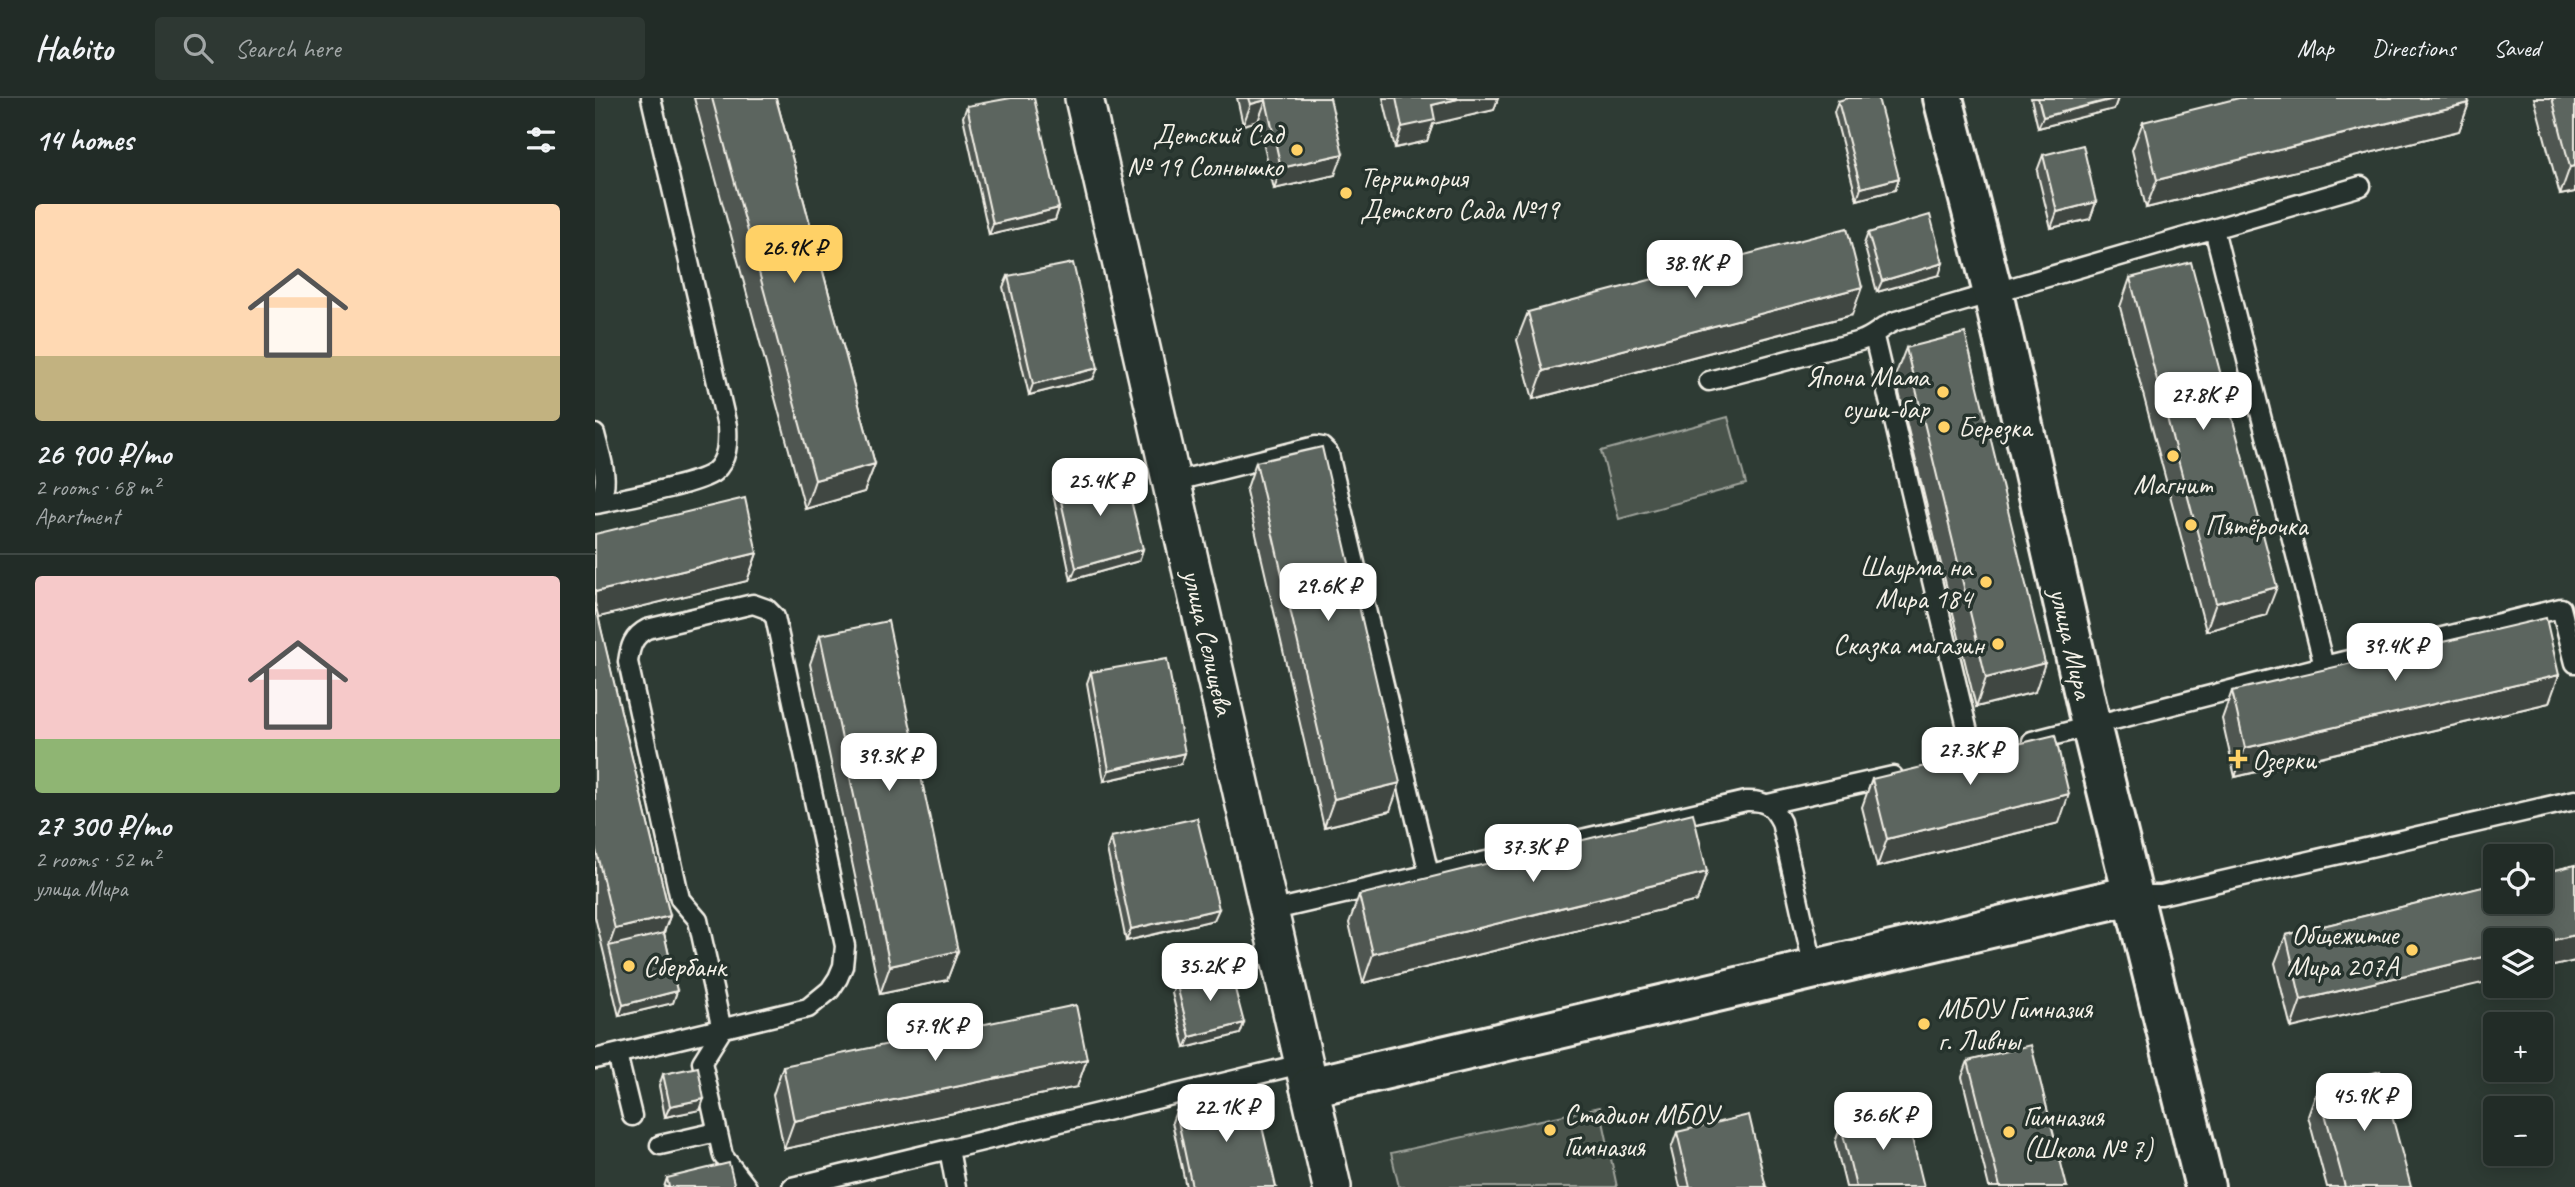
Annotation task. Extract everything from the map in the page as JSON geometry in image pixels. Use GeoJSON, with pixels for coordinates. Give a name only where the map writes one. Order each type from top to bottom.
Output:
{"type":"FeatureCollection","features":[{"type":"Feature","properties":{"kind":"street","name":"улица Селищева"},"geometry":{"type":"LineString","coordinates":[[1084,98],[1332,1187]]}},
{"type":"Feature","properties":{"kind":"street","name":"улица Мира"},"geometry":{"type":"LineString","coordinates":[[1943,98],[1993,293],[2091,725],[2205,1187]]}},
{"type":"Feature","properties":{"kind":"street"},"geometry":{"type":"LineString","coordinates":[[1307,1075],[1814,969],[2132,895]]}},
{"type":"Feature","properties":{"kind":"lane"},"geometry":{"type":"LineString","coordinates":[[595,504],[707,477],[722,461],[727,446],[727,426],[651,98]]}},
{"type":"Feature","properties":{"kind":"lane"},"geometry":{"type":"LineString","coordinates":[[1709,381],[1874,337],[1887,324],[1896,321],[2361,186]]}},
{"type":"Feature","properties":{"kind":"lane"},"geometry":{"type":"LineString","coordinates":[[2214,229],[2324,666]]}},
{"type":"Feature","properties":{"kind":"lane"},"geometry":{"type":"LineString","coordinates":[[1874,337],[1974,757]]}},
{"type":"Feature","properties":{"kind":"lane"},"geometry":{"type":"LineString","coordinates":[[595,434],[605,482],[602,498],[595,504]]}},
{"type":"Feature","properties":{"kind":"lane"},"geometry":{"type":"LineString","coordinates":[[1172,482],[1316,446],[1322,447],[1329,454],[1429,874]]}},
{"type":"Feature","properties":{"kind":"lane"},"geometry":{"type":"LineString","coordinates":[[595,1059],[722,1030],[808,1008],[830,990],[843,966],[845,955],[775,617],[767,609],[753,604],[647,629],[638,633],[633,640],[628,662],[680,899],[698,920],[722,1030],[702,1062],[717,1132],[723,1156],[747,1187]]}},
{"type":"Feature","properties":{"kind":"lane"},"geometry":{"type":"LineString","coordinates":[[2013,746],[2561,608],[2575,663]]}},
{"type":"Feature","properties":{"kind":"lane"},"geometry":{"type":"LineString","coordinates":[[1768,804],[1910,772]]}},
{"type":"Feature","properties":{"kind":"lane"},"geometry":{"type":"LineString","coordinates":[[1270,911],[1759,800],[1775,810],[1780,822],[1814,969]]}},
{"type":"Feature","properties":{"kind":"lane"},"geometry":{"type":"LineString","coordinates":[[2132,895],[2161,895],[2575,800]]}},
{"type":"Feature","properties":{"kind":"lane"},"geometry":{"type":"LineString","coordinates":[[617,1054],[632,1116]]}},
{"type":"Feature","properties":{"kind":"lane"},"geometry":{"type":"LineString","coordinates":[[792,1187],[949,1149],[1307,1075]]}},
{"type":"Feature","properties":{"kind":"lane"},"geometry":{"type":"LineString","coordinates":[[660,1145],[717,1132]]}},
{"type":"Feature","properties":{"kind":"lane"},"geometry":{"type":"LineString","coordinates":[[949,1149],[956,1187]]}},
{"type":"Feature","properties":{"kind":"shaded area"},"geometry":{"type":"Polygon","coordinates":[[[1728,417],[1746,484],[1619,519],[1601,451],[1728,417]]]}},
{"type":"Feature","properties":{"kind":"shaded area","name":"Стадион МБОУ Гимназия"},"geometry":{"type":"Polygon","coordinates":[[[1600,1107],[1617,1187],[1399,1187],[1391,1153],[1600,1107]]]}},
{"type":"Feature","properties":{"kind":"building"},"geometry":{"type":"Polygon","coordinates":[[[712,98],[776,98],[875,464],[815,480],[712,98]]]}},
{"type":"Feature","properties":{"kind":"building"},"geometry":{"type":"Polygon","coordinates":[[[1011,98],[1034,98],[1059,208],[993,224],[967,106],[1011,98]]]}},
{"type":"Feature","properties":{"kind":"building"},"geometry":{"type":"Polygon","coordinates":[[[1249,98],[1330,98],[1343,154],[1281,168],[1266,100],[1251,104],[1249,98]]]}},
{"type":"Feature","properties":{"kind":"building"},"geometry":{"type":"Polygon","coordinates":[[[1396,98],[1462,98],[1432,105],[1435,120],[1402,127],[1396,98]]]}},
{"type":"Feature","properties":{"kind":"building"},"geometry":{"type":"Polygon","coordinates":[[[1848,98],[1878,98],[1899,178],[1861,188],[1838,101],[1848,98]]]}},
{"type":"Feature","properties":{"kind":"building"},"geometry":{"type":"Polygon","coordinates":[[[2038,98],[2116,98],[2043,117],[2038,98]]]}},
{"type":"Feature","properties":{"kind":"building"},"geometry":{"type":"Polygon","coordinates":[[[2239,98],[2468,98],[2469,103],[2157,180],[2143,122],[2239,98]]]}},
{"type":"Feature","properties":{"kind":"building"},"geometry":{"type":"Polygon","coordinates":[[[2552,98],[2575,98],[2575,166],[2570,167],[2552,98]]]}},
{"type":"Feature","properties":{"kind":"building"},"geometry":{"type":"Polygon","coordinates":[[[2083,145],[2096,202],[2057,212],[2043,155],[2083,145]]]}},
{"type":"Feature","properties":{"kind":"building"},"geometry":{"type":"Polygon","coordinates":[[[1930,215],[1943,263],[1882,281],[1868,233],[1930,215]]]}},
{"type":"Feature","properties":{"kind":"building"},"geometry":{"type":"Polygon","coordinates":[[[1847,228],[1862,287],[1543,371],[1528,312],[1847,228]]]}},
{"type":"Feature","properties":{"kind":"building"},"geometry":{"type":"Polygon","coordinates":[[[2191,262],[2277,587],[2216,603],[2130,278],[2191,262]]]}},
{"type":"Feature","properties":{"kind":"building"},"geometry":{"type":"Polygon","coordinates":[[[1073,263],[1098,368],[1033,384],[1008,276],[1073,263]]]}},
{"type":"Feature","properties":{"kind":"building"},"geometry":{"type":"Polygon","coordinates":[[[1965,333],[2045,663],[1986,678],[1906,348],[1965,333]]]}},
{"type":"Feature","properties":{"kind":"building"},"geometry":{"type":"Polygon","coordinates":[[[1322,447],[1400,783],[1334,799],[1256,462],[1322,447]]]}},
{"type":"Feature","properties":{"kind":"building"},"geometry":{"type":"Polygon","coordinates":[[[1124,472],[1143,549],[1076,568],[1057,483],[1124,472]]]}},
{"type":"Feature","properties":{"kind":"building"},"geometry":{"type":"Polygon","coordinates":[[[745,498],[757,553],[595,592],[595,534],[745,498]]]}},
{"type":"Feature","properties":{"kind":"building"},"geometry":{"type":"Polygon","coordinates":[[[595,603],[670,916],[615,929],[595,846],[595,603]]]}},
{"type":"Feature","properties":{"kind":"building"},"geometry":{"type":"Polygon","coordinates":[[[2546,618],[2559,675],[2245,748],[2232,691],[2546,618]]]}},
{"type":"Feature","properties":{"kind":"building"},"geometry":{"type":"Polygon","coordinates":[[[888,621],[958,951],[890,966],[820,635],[888,621]]]}},
{"type":"Feature","properties":{"kind":"building"},"geometry":{"type":"Polygon","coordinates":[[[1167,659],[1185,753],[1109,770],[1091,672],[1167,659]]]}},
{"type":"Feature","properties":{"kind":"building"},"geometry":{"type":"Polygon","coordinates":[[[2055,735],[2069,794],[1887,839],[1872,779],[2055,735]]]}},
{"type":"Feature","properties":{"kind":"building"},"geometry":{"type":"Polygon","coordinates":[[[1693,813],[1707,872],[1373,954],[1359,895],[1693,813]]]}},
{"type":"Feature","properties":{"kind":"building"},"geometry":{"type":"Polygon","coordinates":[[[1197,818],[1219,909],[1131,929],[1111,837],[1197,818]]]}},
{"type":"Feature","properties":{"kind":"building"},"geometry":{"type":"Polygon","coordinates":[[[2575,865],[2575,935],[2553,940],[2553,928],[2483,928],[2483,957],[2301,1000],[2286,935],[2483,887],[2483,914],[2553,914],[2553,871],[2575,865]]]}},
{"type":"Feature","properties":{"kind":"building"},"geometry":{"type":"Polygon","coordinates":[[[664,933],[677,991],[623,1005],[609,946],[664,933]]]}},
{"type":"Feature","properties":{"kind":"building"},"geometry":{"type":"Polygon","coordinates":[[[1230,970],[1244,1023],[1190,1037],[1176,982],[1230,970]]]}},
{"type":"Feature","properties":{"kind":"building"},"geometry":{"type":"Polygon","coordinates":[[[1076,1005],[1087,1059],[794,1121],[783,1066],[1076,1005]]]}},
{"type":"Feature","properties":{"kind":"building","name":"Гимназия (Школа № 7)"},"geometry":{"type":"Polygon","coordinates":[[[2031,1045],[2067,1187],[2000,1187],[1968,1061],[2031,1045]]]}},
{"type":"Feature","properties":{"kind":"building"},"geometry":{"type":"Polygon","coordinates":[[[698,1067],[704,1099],[670,1106],[663,1074],[698,1067]]]}},
{"type":"Feature","properties":{"kind":"building"},"geometry":{"type":"Polygon","coordinates":[[[2380,1071],[2411,1187],[2345,1187],[2318,1088],[2380,1071]]]}},
{"type":"Feature","properties":{"kind":"building"},"geometry":{"type":"Polygon","coordinates":[[[1254,1092],[1276,1187],[1192,1187],[1176,1111],[1254,1092]]]}},
{"type":"Feature","properties":{"kind":"building"},"geometry":{"type":"Polygon","coordinates":[[[1905,1110],[1924,1187],[1856,1187],[1841,1126],[1905,1110]]]}},
{"type":"Feature","properties":{"kind":"building"},"geometry":{"type":"Polygon","coordinates":[[[1749,1115],[1766,1187],[1690,1187],[1677,1132],[1749,1115]]]}},
{"type":"Feature","properties":{"kind":"building"},"geometry":{"type":"Polygon","coordinates":[[[729,1163],[735,1187],[669,1187],[667,1178],[729,1163]]]}},
{"type":"Feature","properties":{"kind":"place","name":"Детский Сад № 19 Солнышко"},"geometry":{"type":"Point","coordinates":[1297,150]}},
{"type":"Feature","properties":{"kind":"place","name":"Территория Детского Сада №19"},"geometry":{"type":"Point","coordinates":[1346,193]}},
{"type":"Feature","properties":{"kind":"place","name":"Япона Мама суши-бар"},"geometry":{"type":"Point","coordinates":[1943,392]}},
{"type":"Feature","properties":{"kind":"place","name":"Березка"},"geometry":{"type":"Point","coordinates":[1944,427]}},
{"type":"Feature","properties":{"kind":"place","name":"Магнит"},"geometry":{"type":"Point","coordinates":[2173,456]}},
{"type":"Feature","properties":{"kind":"place","name":"Пятёрочка"},"geometry":{"type":"Point","coordinates":[2191,525]}},
{"type":"Feature","properties":{"kind":"place","name":"Шаурма на Мира 184"},"geometry":{"type":"Point","coordinates":[1986,582]}},
{"type":"Feature","properties":{"kind":"place","name":"Сказка магазин"},"geometry":{"type":"Point","coordinates":[1998,644]}},
{"type":"Feature","properties":{"kind":"place","name":"Озерки"},"geometry":{"type":"Point","coordinates":[2238,759]}},
{"type":"Feature","properties":{"kind":"place","name":"Общежитие Мира 207А"},"geometry":{"type":"Point","coordinates":[2412,950]}},
{"type":"Feature","properties":{"kind":"place","name":"Сбербанк"},"geometry":{"type":"Point","coordinates":[629,966]}},
{"type":"Feature","properties":{"kind":"place","name":"МБОУ Гимназия г. Ливны"},"geometry":{"type":"Point","coordinates":[1924,1024]}},
{"type":"Feature","properties":{"kind":"place","name":"Стадион МБОУ Гимназия"},"geometry":{"type":"Point","coordinates":[1550,1130]}},
{"type":"Feature","properties":{"kind":"place","name":"Гимназия (Школа № 7)"},"geometry":{"type":"Point","coordinates":[2009,1132]}}]}
